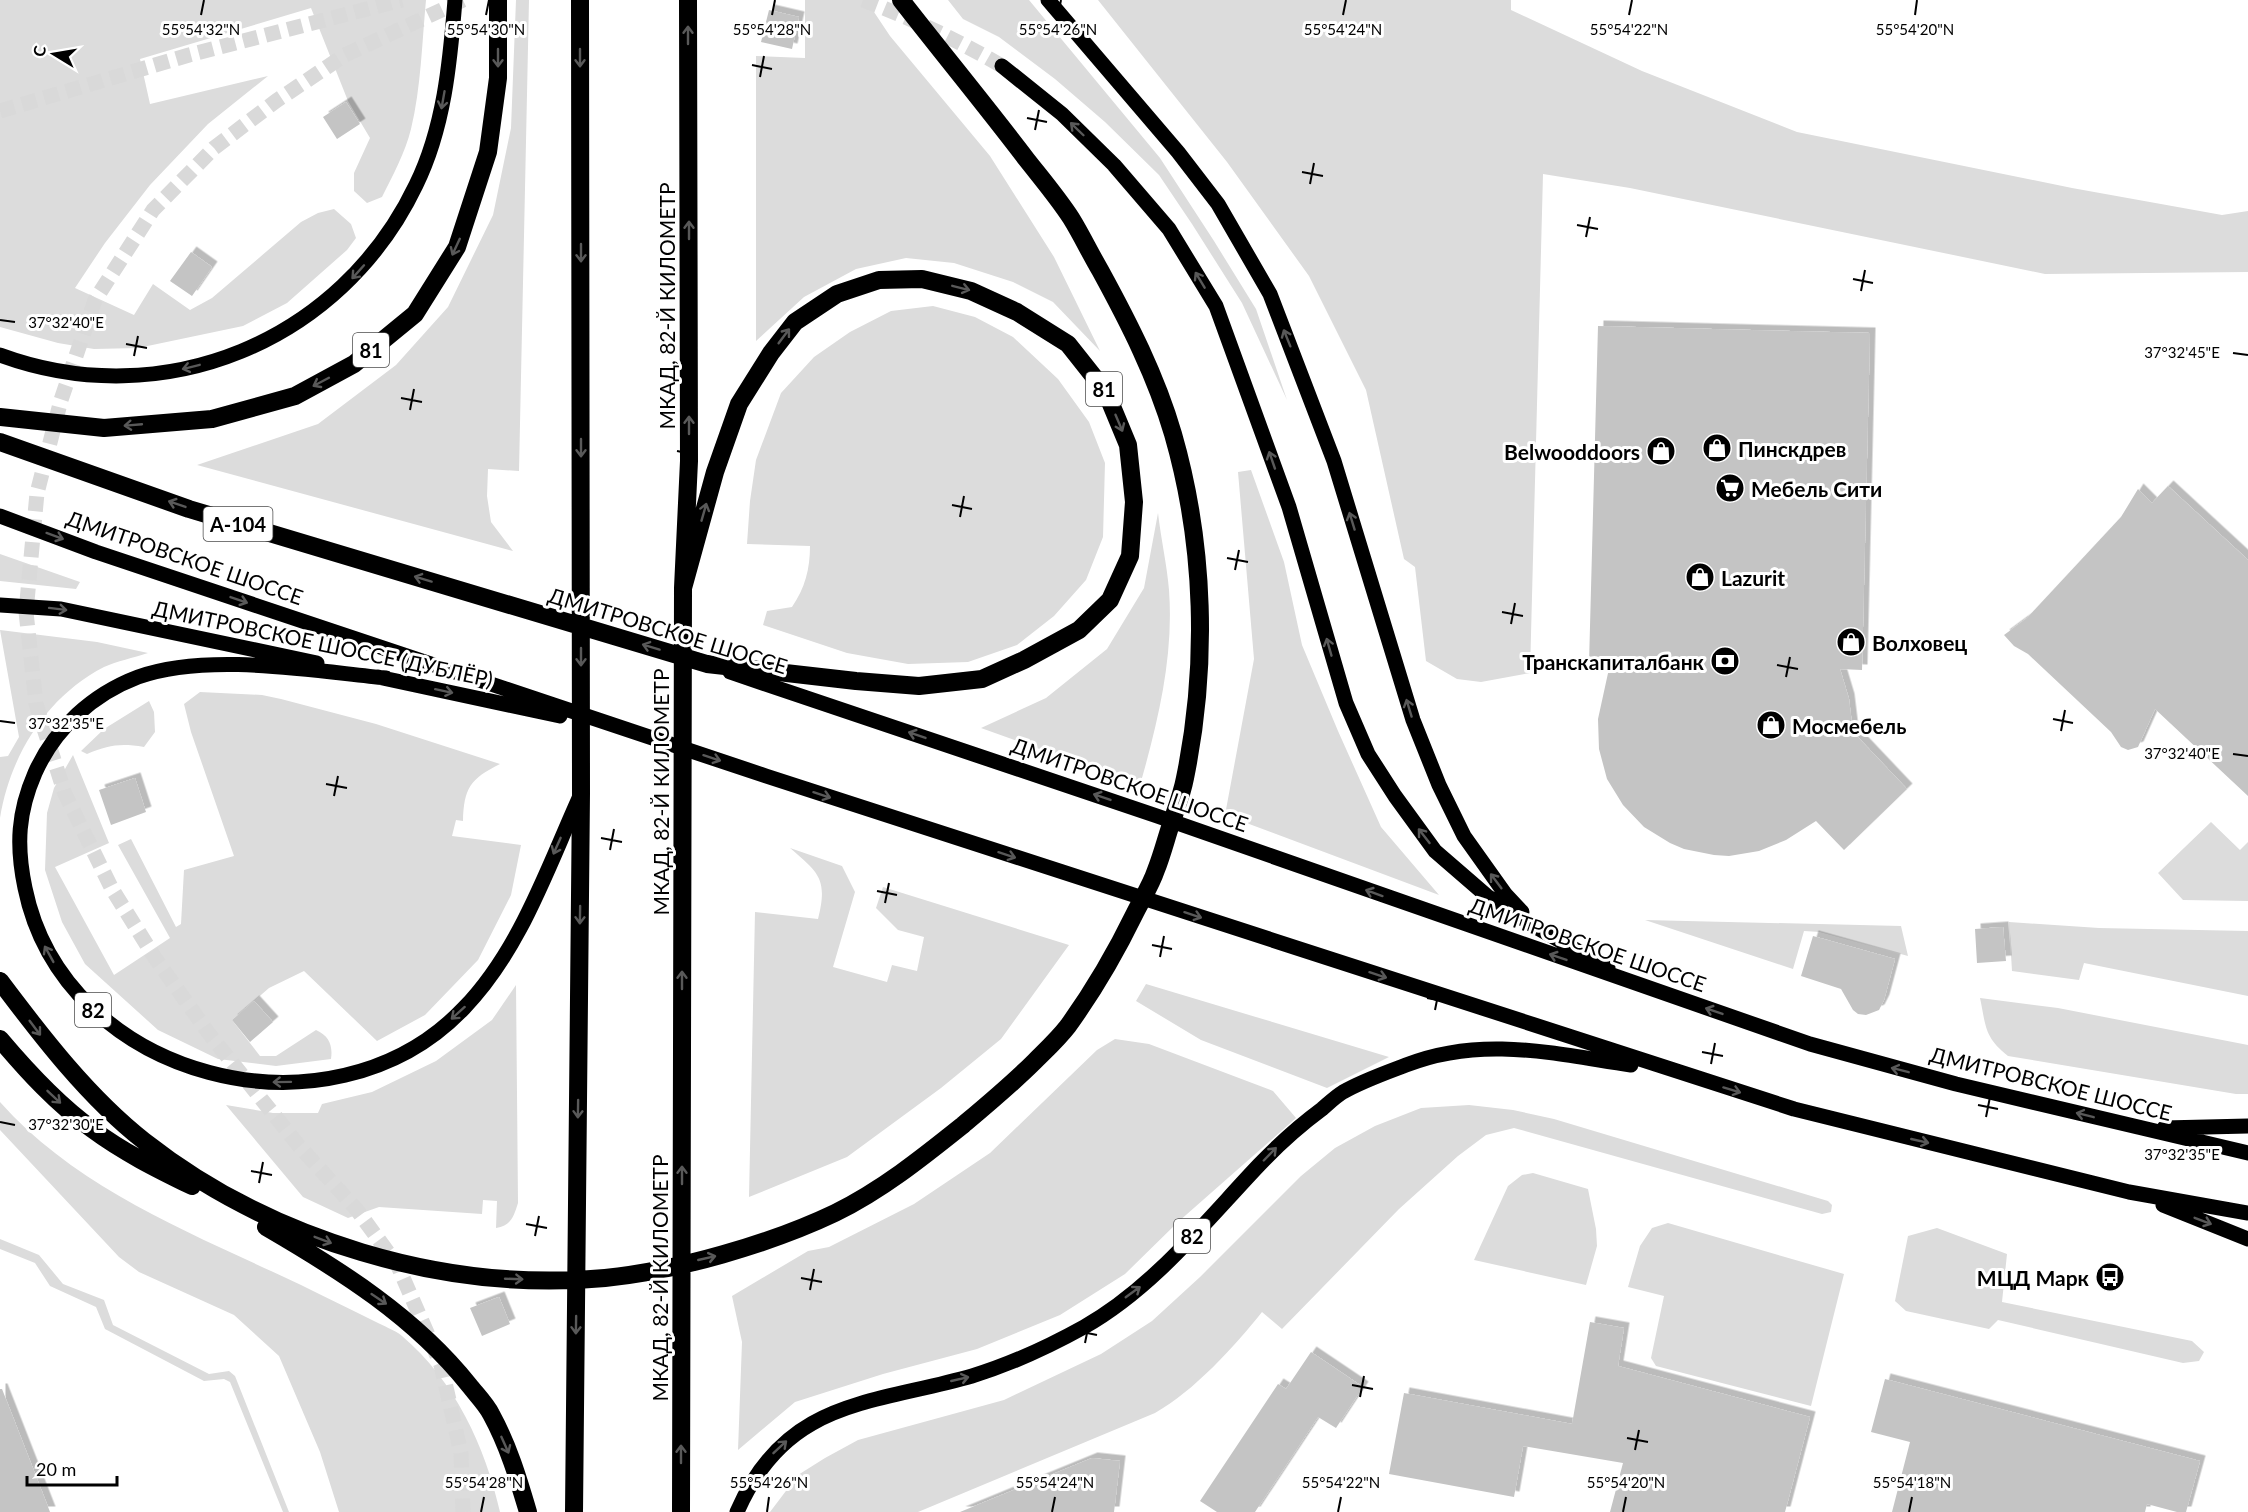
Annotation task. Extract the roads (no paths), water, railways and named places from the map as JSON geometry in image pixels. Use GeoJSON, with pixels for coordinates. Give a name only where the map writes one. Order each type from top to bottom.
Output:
{"type":"FeatureCollection","features":[{"type":"Feature","properties":{"kind":"highway","name":"81"},"geometry":{"type":"LineString","coordinates":[[0,417],[105,428],[212,419],[295,396],[354,364],[415,314],[457,247],[488,152],[498,78],[498,0]]}},
{"type":"Feature","properties":{"kind":"highway"},"geometry":{"type":"LineString","coordinates":[[574,1512],[581,793],[580,0]]}},
{"type":"Feature","properties":{"kind":"highway","name":"МКАД, 82-Й КИЛОМЕТР"},"geometry":{"type":"LineString","coordinates":[[681,1512],[683,588],[689,461],[688,0]]}},
{"type":"Feature","properties":{"kind":"highway"},"geometry":{"type":"LineString","coordinates":[[0,981],[42,1037],[138,1137],[196,1176],[267,1217],[332,1243],[378,1257],[445,1272],[506,1279],[608,1278],[654,1270],[738,1249],[784,1234],[836,1212],[872,1192],[927,1154],[1006,1089],[1064,1032],[1114,956],[1155,874],[1185,782],[1198,690],[1201,603],[1193,522],[1174,437],[1153,373],[1117,300],[1070,216],[901,0]]}},
{"type":"Feature","properties":{"kind":"highway","name":"81"},"geometry":{"type":"LineString","coordinates":[[683,588],[715,472],[740,404],[771,353],[795,322],[837,294],[879,280],[922,279],[971,291],[1017,312],[1068,344],[1106,392],[1128,445],[1134,502],[1130,556],[1110,600],[1079,630],[1024,660],[982,679],[919,686],[707,664]]}},
{"type":"Feature","properties":{"kind":"highway","name":"ДМИТРОВСКОЕ ШОССЕ"},"geometry":{"type":"LineString","coordinates":[[0,442],[189,509],[707,664]]}},
{"type":"Feature","properties":{"kind":"highway"},"geometry":{"type":"LineString","coordinates":[[0,1039],[32,1076],[91,1129],[139,1159],[211,1196],[312,1254],[388,1304],[448,1358],[490,1412],[516,1469],[528,1512]]}},
{"type":"Feature","properties":{"kind":"main road"},"geometry":{"type":"LineString","coordinates":[[0,355],[58,371],[106,375],[152,375],[234,355],[312,314],[346,284],[372,256],[395,225],[417,185],[443,104],[455,0]]}},
{"type":"Feature","properties":{"kind":"main road"},"geometry":{"type":"LineString","coordinates":[[1048,0],[1178,152],[1218,204],[1270,294],[1334,462],[1413,720],[1441,791],[1464,836],[1506,895],[1534,926]]}},
{"type":"Feature","properties":{"kind":"main road"},"geometry":{"type":"LineString","coordinates":[[1002,66],[1062,114],[1114,165],[1169,229],[1216,306],[1288,507],[1346,703],[1368,754],[1395,796],[1436,851],[1487,896],[1534,926],[1634,983]]}},
{"type":"Feature","properties":{"kind":"main road","name":"ДМИТРОВСКОЕ ШОССЕ"},"geometry":{"type":"LineString","coordinates":[[0,516],[96,552],[636,733],[1794,1109],[2129,1192],[2248,1213]]}},
{"type":"Feature","properties":{"kind":"main road","name":"ДМИТРОВСКОЕ ШОССЕ (ДУБЛЁР)"},"geometry":{"type":"LineString","coordinates":[[0,604],[61,609],[636,733]]}},
{"type":"Feature","properties":{"kind":"main road","name":"82"},"geometry":{"type":"LineString","coordinates":[[386,678],[221,664],[179,668],[139,677],[109,692],[84,707],[59,732],[38,766],[24,797],[20,827],[21,869],[28,904],[38,933],[73,990],[97,1014],[122,1034],[153,1053],[217,1075],[277,1083],[333,1079],[387,1062],[429,1038],[464,1009],[489,976],[516,937],[581,793]]}},
{"type":"Feature","properties":{"kind":"main road","name":"ДМИТРОВСКОЕ ШОССЕ"},"geometry":{"type":"LineString","coordinates":[[707,664],[1157,816],[1810,1044],[1881,1065],[2248,1153]]}},
{"type":"Feature","properties":{"kind":"main road","name":"82"},"geometry":{"type":"LineString","coordinates":[[737,1512],[747,1487],[778,1447],[813,1422],[871,1399],[973,1376],[1030,1355],[1087,1325],[1149,1281],[1287,1136],[1342,1093],[1409,1064],[1473,1048],[1525,1049],[1676,1072]]}},
{"type":"Feature","properties":{"kind":"main road"},"geometry":{"type":"LineString","coordinates":[[2141,1129],[2248,1126]]}},
{"type":"Feature","properties":{"kind":"main road"},"geometry":{"type":"LineString","coordinates":[[2129,1192],[2248,1239]]}},
{"type":"Feature","properties":{"kind":"tunnel"},"geometry":{"type":"LineString","coordinates":[[0,111],[189,55],[402,0]]}},
{"type":"Feature","properties":{"kind":"tunnel"},"geometry":{"type":"LineString","coordinates":[[463,0],[345,55],[276,101],[214,148],[153,210],[95,300],[61,400],[37,493],[26,612],[36,704],[65,794],[112,889],[155,958],[210,1035],[299,1146],[357,1210],[398,1266],[441,1365],[461,1453],[463,1512]]}},
{"type":"Feature","properties":{"kind":"tunnel"},"geometry":{"type":"LineString","coordinates":[[863,0],[934,30],[1002,66]]}},
{"type":"Feature","properties":{"kind":"place","name":"Пинскдрев"},"geometry":{"type":"Point","coordinates":[1717,448]}},
{"type":"Feature","properties":{"kind":"place","name":"Belwooddoors"},"geometry":{"type":"Point","coordinates":[1661,451]}},
{"type":"Feature","properties":{"kind":"place","name":"Мебель Сити"},"geometry":{"type":"Point","coordinates":[1730,488]}},
{"type":"Feature","properties":{"kind":"place","name":"Lazurit"},"geometry":{"type":"Point","coordinates":[1700,577]}},
{"type":"Feature","properties":{"kind":"place","name":"Волховец"},"geometry":{"type":"Point","coordinates":[1851,642]}},
{"type":"Feature","properties":{"kind":"place","name":"Транскапиталбанк"},"geometry":{"type":"Point","coordinates":[1725,661]}},
{"type":"Feature","properties":{"kind":"place","name":"Мосмебель"},"geometry":{"type":"Point","coordinates":[1771,725]}},
{"type":"Feature","properties":{"kind":"place","name":"МЦД Марк"},"geometry":{"type":"Point","coordinates":[2110,1277]}}]}
